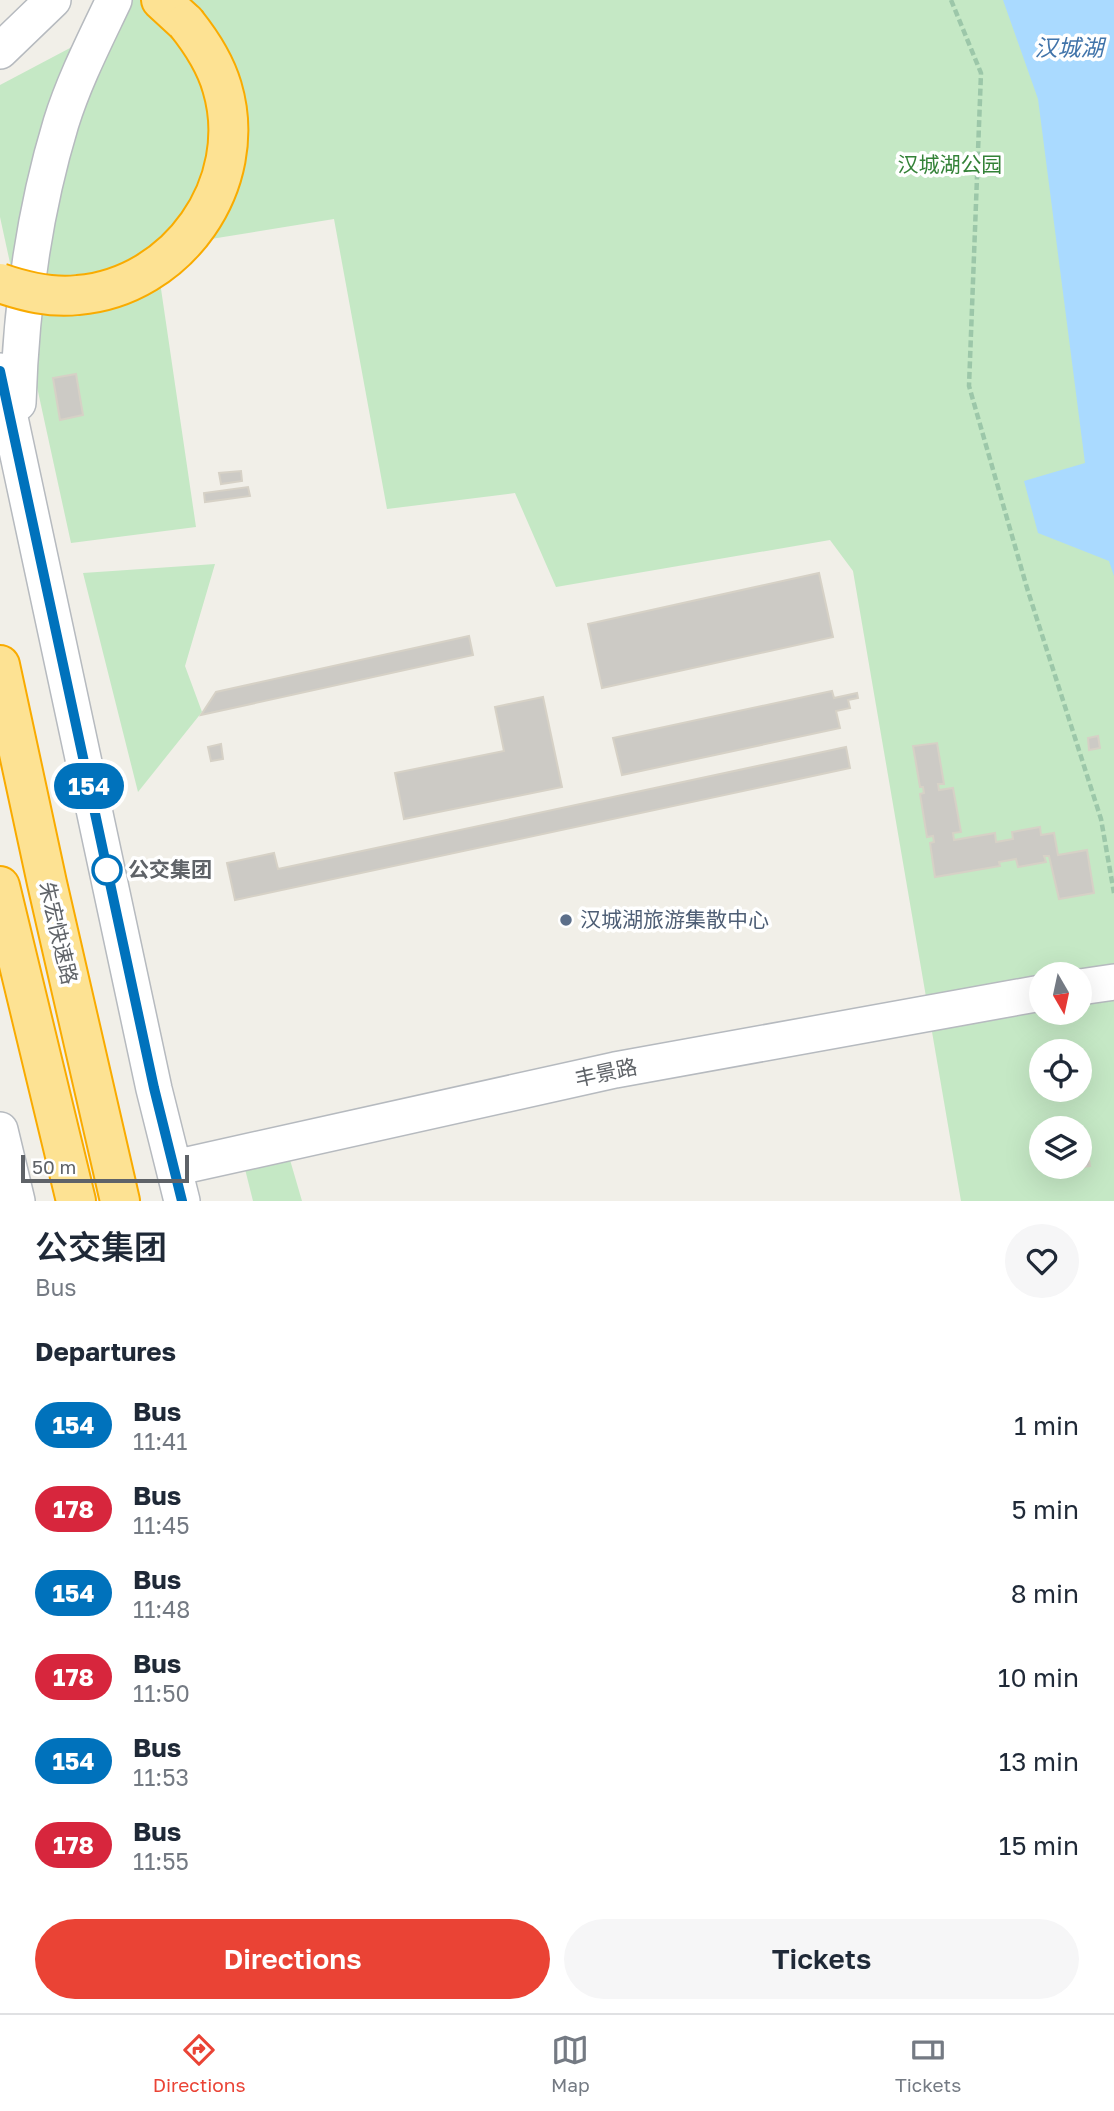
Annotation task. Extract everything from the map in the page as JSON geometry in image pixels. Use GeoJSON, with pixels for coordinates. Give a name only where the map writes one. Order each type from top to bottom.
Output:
{"type":"FeatureCollection","features":[{"type":"Feature","properties":{"kind":"highway"},"geometry":{"type":"LineString","coordinates":[[0,284],[49,295],[78,295],[107,290],[134,280],[159,265],[180,247],[213,201],[223,174],[228,146],[228,118],[223,89],[202,43],[186,23],[161,0]]}},
{"type":"Feature","properties":{"kind":"highway","name":"朱宏快速路"},"geometry":{"type":"LineString","coordinates":[[0,665],[120,1201]]}},
{"type":"Feature","properties":{"kind":"highway"},"geometry":{"type":"LineString","coordinates":[[1,890],[76,1201]]}},
{"type":"Feature","properties":{"kind":"main road"},"geometry":{"type":"LineString","coordinates":[[0,51],[53,0]]}},
{"type":"Feature","properties":{"kind":"main road"},"geometry":{"type":"LineString","coordinates":[[17,449],[19,363],[25,286],[40,200],[61,121],[114,0]]}},
{"type":"Feature","properties":{"kind":"main road"},"geometry":{"type":"LineString","coordinates":[[0,371],[154,1088],[178,1185]]}},
{"type":"Feature","properties":{"kind":"main road"},"geometry":{"type":"LineString","coordinates":[[1092,985],[1114,982]]}},
{"type":"Feature","properties":{"kind":"main road","name":"丰景路"},"geometry":{"type":"LineString","coordinates":[[178,1185],[615,1070],[1029,995]]}},
{"type":"Feature","properties":{"kind":"main road"},"geometry":{"type":"LineString","coordinates":[[0,1130],[17,1201]]}},
{"type":"Feature","properties":{"kind":"path"},"geometry":{"type":"LineString","coordinates":[[951,0],[981,73],[969,386],[1027,588],[1101,819],[1114,893]]}},
{"type":"Feature","properties":{"kind":"green space","name":"汉城湖公园"},"geometry":{"type":"Polygon","coordinates":[[[116,0],[1114,0],[1114,1201],[961,1201],[853,571],[830,540],[556,587],[515,493],[387,509],[334,219],[155,248],[196,527],[71,543],[0,217],[0,85],[70,48],[116,0]]]}},
{"type":"Feature","properties":{"kind":"green space"},"geometry":{"type":"Polygon","coordinates":[[[215,564],[185,666],[202,712],[138,792],[83,573],[215,564]]]}},
{"type":"Feature","properties":{"kind":"green space"},"geometry":{"type":"Polygon","coordinates":[[[288,1153],[302,1201],[253,1201],[243,1161],[288,1153]]]}},
{"type":"Feature","properties":{"kind":"water","name":"汉城湖"},"geometry":{"type":"Polygon","coordinates":[[[1003,0],[1114,0],[1114,576],[1109,561],[1038,533],[1024,481],[1085,463],[1038,99],[1003,0]]]}},
{"type":"Feature","properties":{"kind":"building"},"geometry":{"type":"Polygon","coordinates":[[[76,374],[83,415],[60,420],[53,378],[76,374]]]}},
{"type":"Feature","properties":{"kind":"building"},"geometry":{"type":"Polygon","coordinates":[[[241,471],[242,481],[221,484],[219,473],[241,471]]]}},
{"type":"Feature","properties":{"kind":"building"},"geometry":{"type":"Polygon","coordinates":[[[248,487],[250,496],[205,502],[204,493],[248,487]]]}},
{"type":"Feature","properties":{"kind":"building"},"geometry":{"type":"Polygon","coordinates":[[[819,573],[833,637],[602,688],[588,624],[819,573]]]}},
{"type":"Feature","properties":{"kind":"building"},"geometry":{"type":"Polygon","coordinates":[[[469,636],[473,655],[201,715],[216,692],[469,636]]]}},
{"type":"Feature","properties":{"kind":"building"},"geometry":{"type":"Polygon","coordinates":[[[832,691],[834,698],[857,693],[858,698],[848,700],[850,708],[836,711],[840,728],[622,775],[613,738],[832,691]]]}},
{"type":"Feature","properties":{"kind":"building"},"geometry":{"type":"Polygon","coordinates":[[[543,697],[562,787],[404,819],[395,773],[504,751],[495,707],[543,697]]]}},
{"type":"Feature","properties":{"kind":"building"},"geometry":{"type":"Polygon","coordinates":[[[1098,736],[1100,748],[1089,750],[1088,738],[1098,736]]]}},
{"type":"Feature","properties":{"kind":"building"},"geometry":{"type":"Polygon","coordinates":[[[937,743],[944,784],[938,784],[939,790],[953,788],[961,832],[953,833],[954,840],[995,833],[996,842],[1013,839],[1012,832],[1040,827],[1041,835],[1054,833],[1058,855],[1087,850],[1094,893],[1059,899],[1049,856],[1044,856],[1046,862],[1018,867],[1016,859],[999,862],[1000,866],[935,877],[930,843],[934,842],[933,836],[927,837],[920,794],[924,793],[923,787],[920,787],[913,746],[937,743]]]}},
{"type":"Feature","properties":{"kind":"building"},"geometry":{"type":"Polygon","coordinates":[[[221,744],[223,759],[211,761],[208,747],[221,744]]]}},
{"type":"Feature","properties":{"kind":"building"},"geometry":{"type":"Polygon","coordinates":[[[846,747],[850,768],[235,900],[227,863],[274,853],[278,869],[846,747]]]}},
{"type":"Feature","properties":{"kind":"bus line","name":"154"},"geometry":{"type":"LineString","coordinates":[[0,371],[154,1088],[182,1201]]}},
{"type":"Feature","properties":{"kind":"place","name":"公交集团"},"geometry":{"type":"Point","coordinates":[107,870]}},
{"type":"Feature","properties":{"kind":"place","name":"汉城湖旅游集散中心"},"geometry":{"type":"Point","coordinates":[566,920]}}]}
